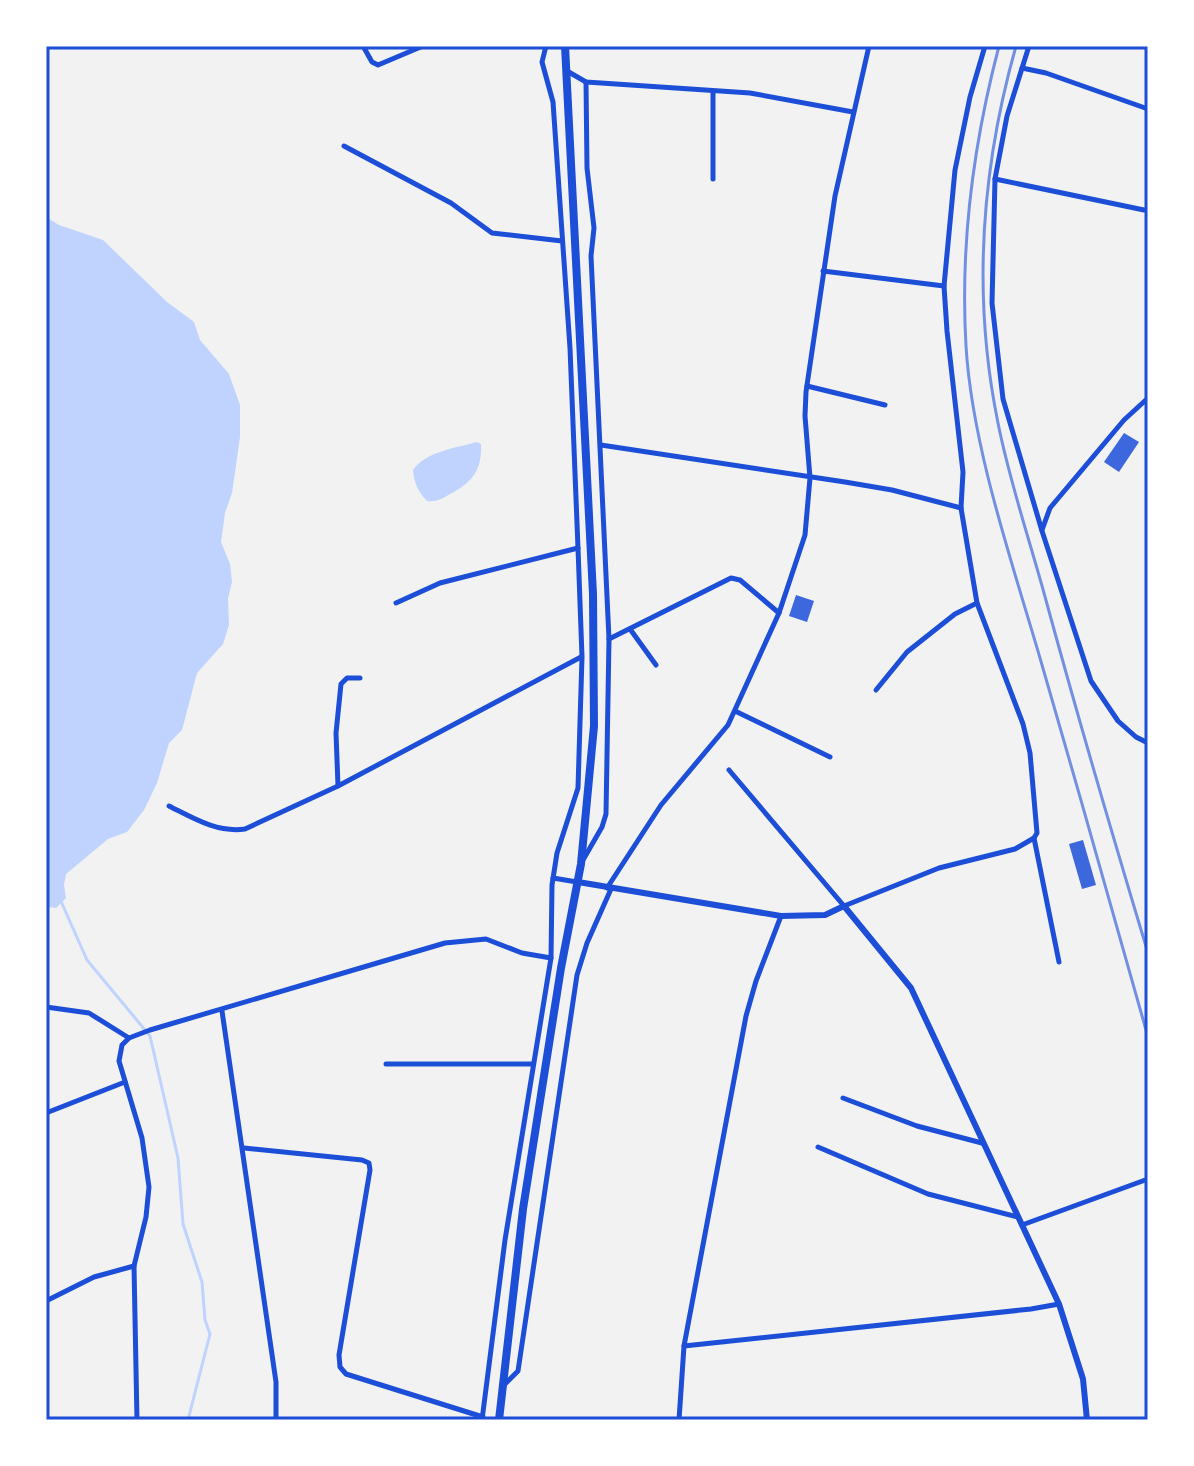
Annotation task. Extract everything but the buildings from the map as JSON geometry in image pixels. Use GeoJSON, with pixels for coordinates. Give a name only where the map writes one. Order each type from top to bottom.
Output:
{"type":"FeatureCollection","features":[{"type":"Feature","properties":{"kind":"highway"},"geometry":{"type":"LineString","coordinates":[[499,1420],[523,1209],[581,864],[594,726],[593,607],[565,46]]}},
{"type":"Feature","properties":{"kind":"street"},"geometry":{"type":"LineString","coordinates":[[363,46],[372,62],[378,65],[423,46]]}},
{"type":"Feature","properties":{"kind":"street"},"geometry":{"type":"LineString","coordinates":[[244,1148],[369,1163],[339,1355],[340,1367],[346,1374],[482,1419],[505,1240],[551,958],[553,878],[557,853],[578,788],[582,657],[578,548],[553,102],[542,62],[546,46]]}},
{"type":"Feature","properties":{"kind":"street"},"geometry":{"type":"LineString","coordinates":[[503,1386],[518,1371],[577,975],[587,943],[609,889],[661,805],[711,747],[735,711],[779,613],[805,535],[810,478],[805,416],[807,386],[823,271],[853,112],[869,46]]}},
{"type":"Feature","properties":{"kind":"street"},"geometry":{"type":"LineString","coordinates":[[553,878],[781,916],[825,915],[939,868],[1015,849],[1037,833],[1030,753],[1023,724],[977,603],[961,508],[963,472],[944,286],[955,170],[970,97],[985,46]]}},
{"type":"Feature","properties":{"kind":"street"},"geometry":{"type":"LineString","coordinates":[[1029,46],[1007,116],[995,179],[992,303],[997,364],[1003,399],[1042,531],[1091,681],[1118,721],[1148,743]]}},
{"type":"Feature","properties":{"kind":"street"},"geometry":{"type":"LineString","coordinates":[[1022,68],[1046,73],[1148,109]]}},
{"type":"Feature","properties":{"kind":"street"},"geometry":{"type":"LineString","coordinates":[[566,70],[586,82],[759,95],[853,112]]}},
{"type":"Feature","properties":{"kind":"street"},"geometry":{"type":"LineString","coordinates":[[581,864],[606,814],[609,639],[591,256],[594,228],[586,155],[586,82]]}},
{"type":"Feature","properties":{"kind":"street"},"geometry":{"type":"LineString","coordinates":[[713,91],[713,179]]}},
{"type":"Feature","properties":{"kind":"street"},"geometry":{"type":"LineString","coordinates":[[344,146],[451,203],[492,233],[562,241]]}},
{"type":"Feature","properties":{"kind":"street"},"geometry":{"type":"LineString","coordinates":[[995,179],[1144,210]]}},
{"type":"Feature","properties":{"kind":"street"},"geometry":{"type":"LineString","coordinates":[[823,271],[944,286]]}},
{"type":"Feature","properties":{"kind":"street"},"geometry":{"type":"LineString","coordinates":[[807,386],[885,405]]}},
{"type":"Feature","properties":{"kind":"street"},"geometry":{"type":"LineString","coordinates":[[1042,531],[1050,508],[1124,420],[1148,398]]}},
{"type":"Feature","properties":{"kind":"street"},"geometry":{"type":"LineString","coordinates":[[601,445],[892,490],[961,508]]}},
{"type":"Feature","properties":{"kind":"street"},"geometry":{"type":"LineString","coordinates":[[396,603],[440,583],[578,548]]}},
{"type":"Feature","properties":{"kind":"street"},"geometry":{"type":"LineString","coordinates":[[609,639],[733,578],[740,580],[779,613]]}},
{"type":"Feature","properties":{"kind":"street"},"geometry":{"type":"LineString","coordinates":[[876,690],[907,652],[955,614],[977,603]]}},
{"type":"Feature","properties":{"kind":"street"},"geometry":{"type":"LineString","coordinates":[[630,629],[656,665]]}},
{"type":"Feature","properties":{"kind":"street"},"geometry":{"type":"LineString","coordinates":[[169,806],[200,822],[232,831],[245,829],[338,786],[582,657]]}},
{"type":"Feature","properties":{"kind":"street"},"geometry":{"type":"LineString","coordinates":[[338,786],[336,733],[341,684],[347,678],[360,678]]}},
{"type":"Feature","properties":{"kind":"street"},"geometry":{"type":"LineString","coordinates":[[735,711],[830,757]]}},
{"type":"Feature","properties":{"kind":"street"},"geometry":{"type":"LineString","coordinates":[[729,770],[911,988],[1059,1304],[1083,1379],[1087,1420]]}},
{"type":"Feature","properties":{"kind":"street"},"geometry":{"type":"LineString","coordinates":[[1034,838],[1059,962]]}},
{"type":"Feature","properties":{"kind":"street"},"geometry":{"type":"LineString","coordinates":[[679,1420],[684,1346],[746,1016],[781,916]]}},
{"type":"Feature","properties":{"kind":"street"},"geometry":{"type":"LineString","coordinates":[[137,1420],[134,1266],[146,1217],[149,1187],[142,1138],[119,1061],[122,1045],[140,1033],[461,940],[495,940],[522,953],[551,958]]}},
{"type":"Feature","properties":{"kind":"street"},"geometry":{"type":"LineString","coordinates":[[46,1007],[89,1013],[129,1038]]}},
{"type":"Feature","properties":{"kind":"street"},"geometry":{"type":"LineString","coordinates":[[222,1011],[276,1382],[276,1420]]}},
{"type":"Feature","properties":{"kind":"street"},"geometry":{"type":"LineString","coordinates":[[386,1064],[533,1064]]}},
{"type":"Feature","properties":{"kind":"street"},"geometry":{"type":"LineString","coordinates":[[46,1113],[125,1082]]}},
{"type":"Feature","properties":{"kind":"street"},"geometry":{"type":"LineString","coordinates":[[843,1098],[917,1126],[982,1143]]}},
{"type":"Feature","properties":{"kind":"street"},"geometry":{"type":"LineString","coordinates":[[818,1147],[928,1194],[1018,1217]]}},
{"type":"Feature","properties":{"kind":"street"},"geometry":{"type":"LineString","coordinates":[[1022,1225],[1148,1179]]}},
{"type":"Feature","properties":{"kind":"street"},"geometry":{"type":"LineString","coordinates":[[46,1301],[94,1277],[134,1266]]}},
{"type":"Feature","properties":{"kind":"street"},"geometry":{"type":"LineString","coordinates":[[684,1346],[1059,1304]]}},
{"type":"Feature","properties":{"kind":"water"},"geometry":{"type":"Polygon","coordinates":[[[46,217],[59,225],[103,240],[167,302],[194,322],[200,340],[229,374],[240,405],[240,437],[221,542],[230,564],[232,582],[228,598],[229,625],[223,644],[197,673],[182,730],[169,743],[157,783],[144,810],[127,832],[108,839],[66,874],[66,898],[56,908],[46,909],[46,217]]]}},
{"type":"Feature","properties":{"kind":"water"},"geometry":{"type":"Polygon","coordinates":[[[477,442],[481,444],[480,461],[470,480],[436,501],[427,501],[417,487],[413,470],[434,454],[477,442]]]}},
{"type":"Feature","properties":{"kind":"waterway"},"geometry":{"type":"LineString","coordinates":[[60,899],[87,960],[150,1036],[178,1158],[183,1224],[202,1282],[205,1320],[210,1334],[188,1420]]}},
{"type":"Feature","properties":{"kind":"railway"},"geometry":{"type":"LineString","coordinates":[[999,46],[982,120],[970,195],[965,270],[970,384],[995,504],[1148,1037]]}},
{"type":"Feature","properties":{"kind":"railway"},"geometry":{"type":"LineString","coordinates":[[1016,46],[995,139],[984,233],[983,281],[990,375],[1015,491],[1148,953]]}}]}
